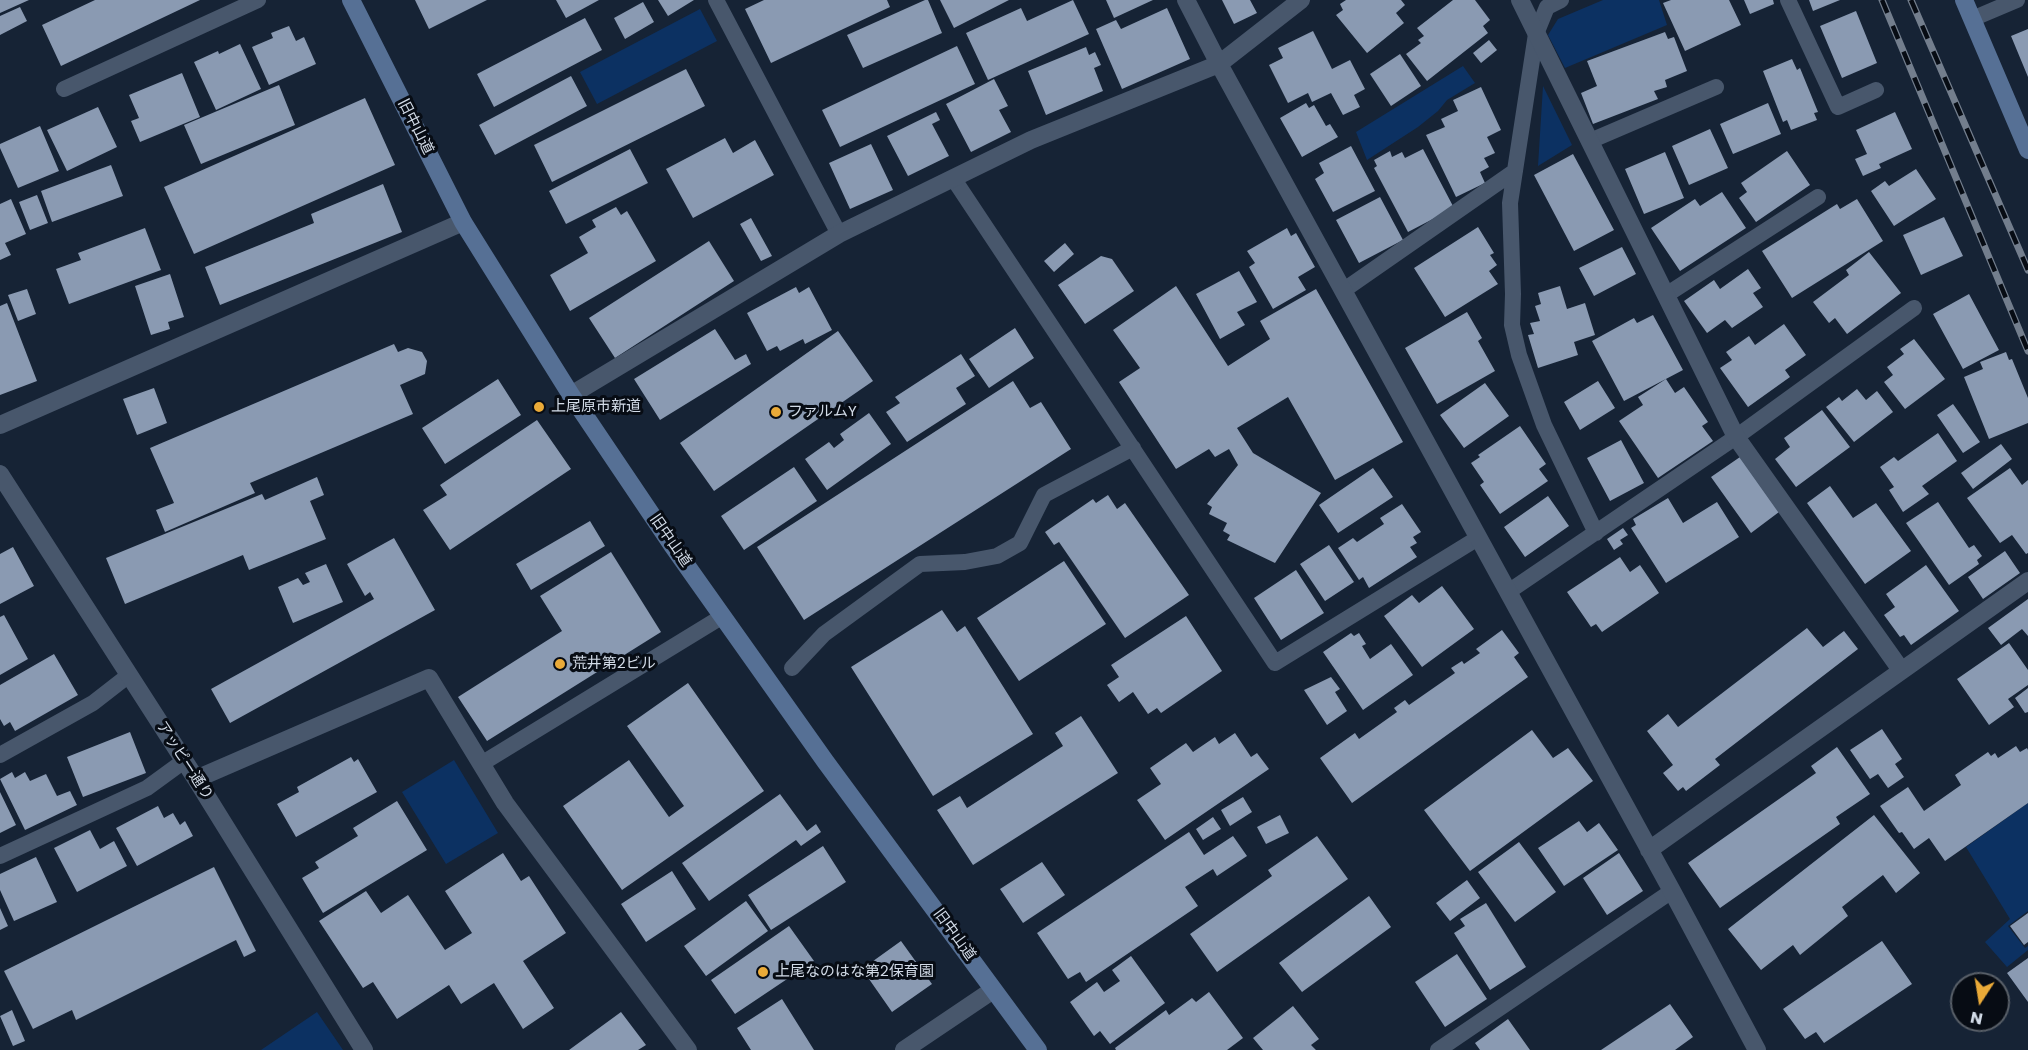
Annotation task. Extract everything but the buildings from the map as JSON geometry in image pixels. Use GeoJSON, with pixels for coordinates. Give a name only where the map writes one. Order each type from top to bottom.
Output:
{"type":"FeatureCollection","features":[{"type":"Feature","properties":{"kind":"main road","name":"旧中山道"},"geometry":{"type":"LineString","coordinates":[[351,0],[463,222],[571,395],[832,770],[1038,1050]]}},
{"type":"Feature","properties":{"kind":"main road"},"geometry":{"type":"LineString","coordinates":[[1964,0],[2028,150]]}},
{"type":"Feature","properties":{"kind":"street"},"geometry":{"type":"LineString","coordinates":[[1186,0],[1672,891],[1756,1050]]}},
{"type":"Feature","properties":{"kind":"street"},"geometry":{"type":"LineString","coordinates":[[571,395],[839,234],[1031,141],[1219,64],[1301,0]]}},
{"type":"Feature","properties":{"kind":"street"},"geometry":{"type":"LineString","coordinates":[[1520,0],[1736,437],[1901,670]]}},
{"type":"Feature","properties":{"kind":"street"},"geometry":{"type":"LineString","coordinates":[[0,425],[463,222]]}},
{"type":"Feature","properties":{"kind":"street","name":"アッピー通り"},"geometry":{"type":"LineString","coordinates":[[0,474],[196,779],[364,1050]]}},
{"type":"Feature","properties":{"kind":"street"},"geometry":{"type":"LineString","coordinates":[[1649,850],[2028,581]]}},
{"type":"Feature","properties":{"kind":"street"},"geometry":{"type":"LineString","coordinates":[[196,779],[429,678],[505,803],[688,1050]]}},
{"type":"Feature","properties":{"kind":"street"},"geometry":{"type":"LineString","coordinates":[[904,1050],[993,990]]}},
{"type":"Feature","properties":{"kind":"lane"},"geometry":{"type":"LineString","coordinates":[[64,89],[258,0]]}},
{"type":"Feature","properties":{"kind":"lane"},"geometry":{"type":"LineString","coordinates":[[716,0],[839,234]]}},
{"type":"Feature","properties":{"kind":"lane"},"geometry":{"type":"LineString","coordinates":[[1561,0],[1547,7],[1536,34],[1510,203],[1512,325],[1519,355],[1544,425],[1596,533]]}},
{"type":"Feature","properties":{"kind":"lane"},"geometry":{"type":"LineString","coordinates":[[1788,0],[1838,107],[1876,90]]}},
{"type":"Feature","properties":{"kind":"lane"},"geometry":{"type":"LineString","coordinates":[[1972,19],[2017,0]]}},
{"type":"Feature","properties":{"kind":"lane"},"geometry":{"type":"LineString","coordinates":[[1590,141],[1716,87]]}},
{"type":"Feature","properties":{"kind":"lane"},"geometry":{"type":"LineString","coordinates":[[1344,290],[1515,171]]}},
{"type":"Feature","properties":{"kind":"lane"},"geometry":{"type":"LineString","coordinates":[[953,178],[1275,663],[1478,538]]}},
{"type":"Feature","properties":{"kind":"lane"},"geometry":{"type":"LineString","coordinates":[[1666,295],[1818,197]]}},
{"type":"Feature","properties":{"kind":"lane"},"geometry":{"type":"LineString","coordinates":[[1508,592],[1736,437],[1914,308]]}},
{"type":"Feature","properties":{"kind":"lane"},"geometry":{"type":"LineString","coordinates":[[792,668],[824,634],[920,564],[965,562],[997,556],[1020,543],[1044,495],[1132,448]]}},
{"type":"Feature","properties":{"kind":"lane"},"geometry":{"type":"LineString","coordinates":[[481,764],[723,616]]}},
{"type":"Feature","properties":{"kind":"lane"},"geometry":{"type":"LineString","coordinates":[[0,755],[93,703],[129,675]]}},
{"type":"Feature","properties":{"kind":"lane"},"geometry":{"type":"LineString","coordinates":[[0,856],[147,788],[184,761]]}},
{"type":"Feature","properties":{"kind":"lane"},"geometry":{"type":"LineString","coordinates":[[1438,1050],[1672,891]]}},
{"type":"Feature","properties":{"kind":"shaded area"},"geometry":{"type":"Polygon","coordinates":[[[1603,0],[1659,0],[1667,25],[1565,68],[1548,35],[1558,19],[1603,0]]]}},
{"type":"Feature","properties":{"kind":"shaded area"},"geometry":{"type":"Polygon","coordinates":[[[700,9],[717,41],[597,104],[580,72],[700,9]]]}},
{"type":"Feature","properties":{"kind":"shaded area"},"geometry":{"type":"Polygon","coordinates":[[[1463,66],[1475,83],[1447,100],[1438,111],[1418,127],[1367,160],[1356,132],[1463,66]]]}},
{"type":"Feature","properties":{"kind":"shaded area"},"geometry":{"type":"Polygon","coordinates":[[[1543,86],[1572,145],[1538,166],[1543,86]]]}},
{"type":"Feature","properties":{"kind":"shaded area"},"geometry":{"type":"Polygon","coordinates":[[[454,760],[498,833],[446,864],[402,792],[454,760]]]}},
{"type":"Feature","properties":{"kind":"shaded area"},"geometry":{"type":"Polygon","coordinates":[[[2028,803],[2028,911],[2008,926],[2025,948],[2028,946],[2028,950],[2007,967],[1985,942],[2010,919],[1966,847],[2028,803]]]}},
{"type":"Feature","properties":{"kind":"shaded area"},"geometry":{"type":"Polygon","coordinates":[[[317,1012],[343,1050],[261,1050],[317,1012]]]}},
{"type":"Feature","properties":{"kind":"railway"},"geometry":{"type":"LineString","coordinates":[[1882,0],[2028,351]]}},
{"type":"Feature","properties":{"kind":"railway"},"geometry":{"type":"LineString","coordinates":[[1911,0],[2028,270]]}},
{"type":"Feature","properties":{"kind":"place","name":"上尾原市新道"},"geometry":{"type":"Point","coordinates":[539,407]}},
{"type":"Feature","properties":{"kind":"place","name":"ファルムY"},"geometry":{"type":"Point","coordinates":[776,412]}},
{"type":"Feature","properties":{"kind":"place","name":"荒井第2ビル"},"geometry":{"type":"Point","coordinates":[560,664]}},
{"type":"Feature","properties":{"kind":"place","name":"上尾なのはな第2保育園"},"geometry":{"type":"Point","coordinates":[763,972]}}]}
